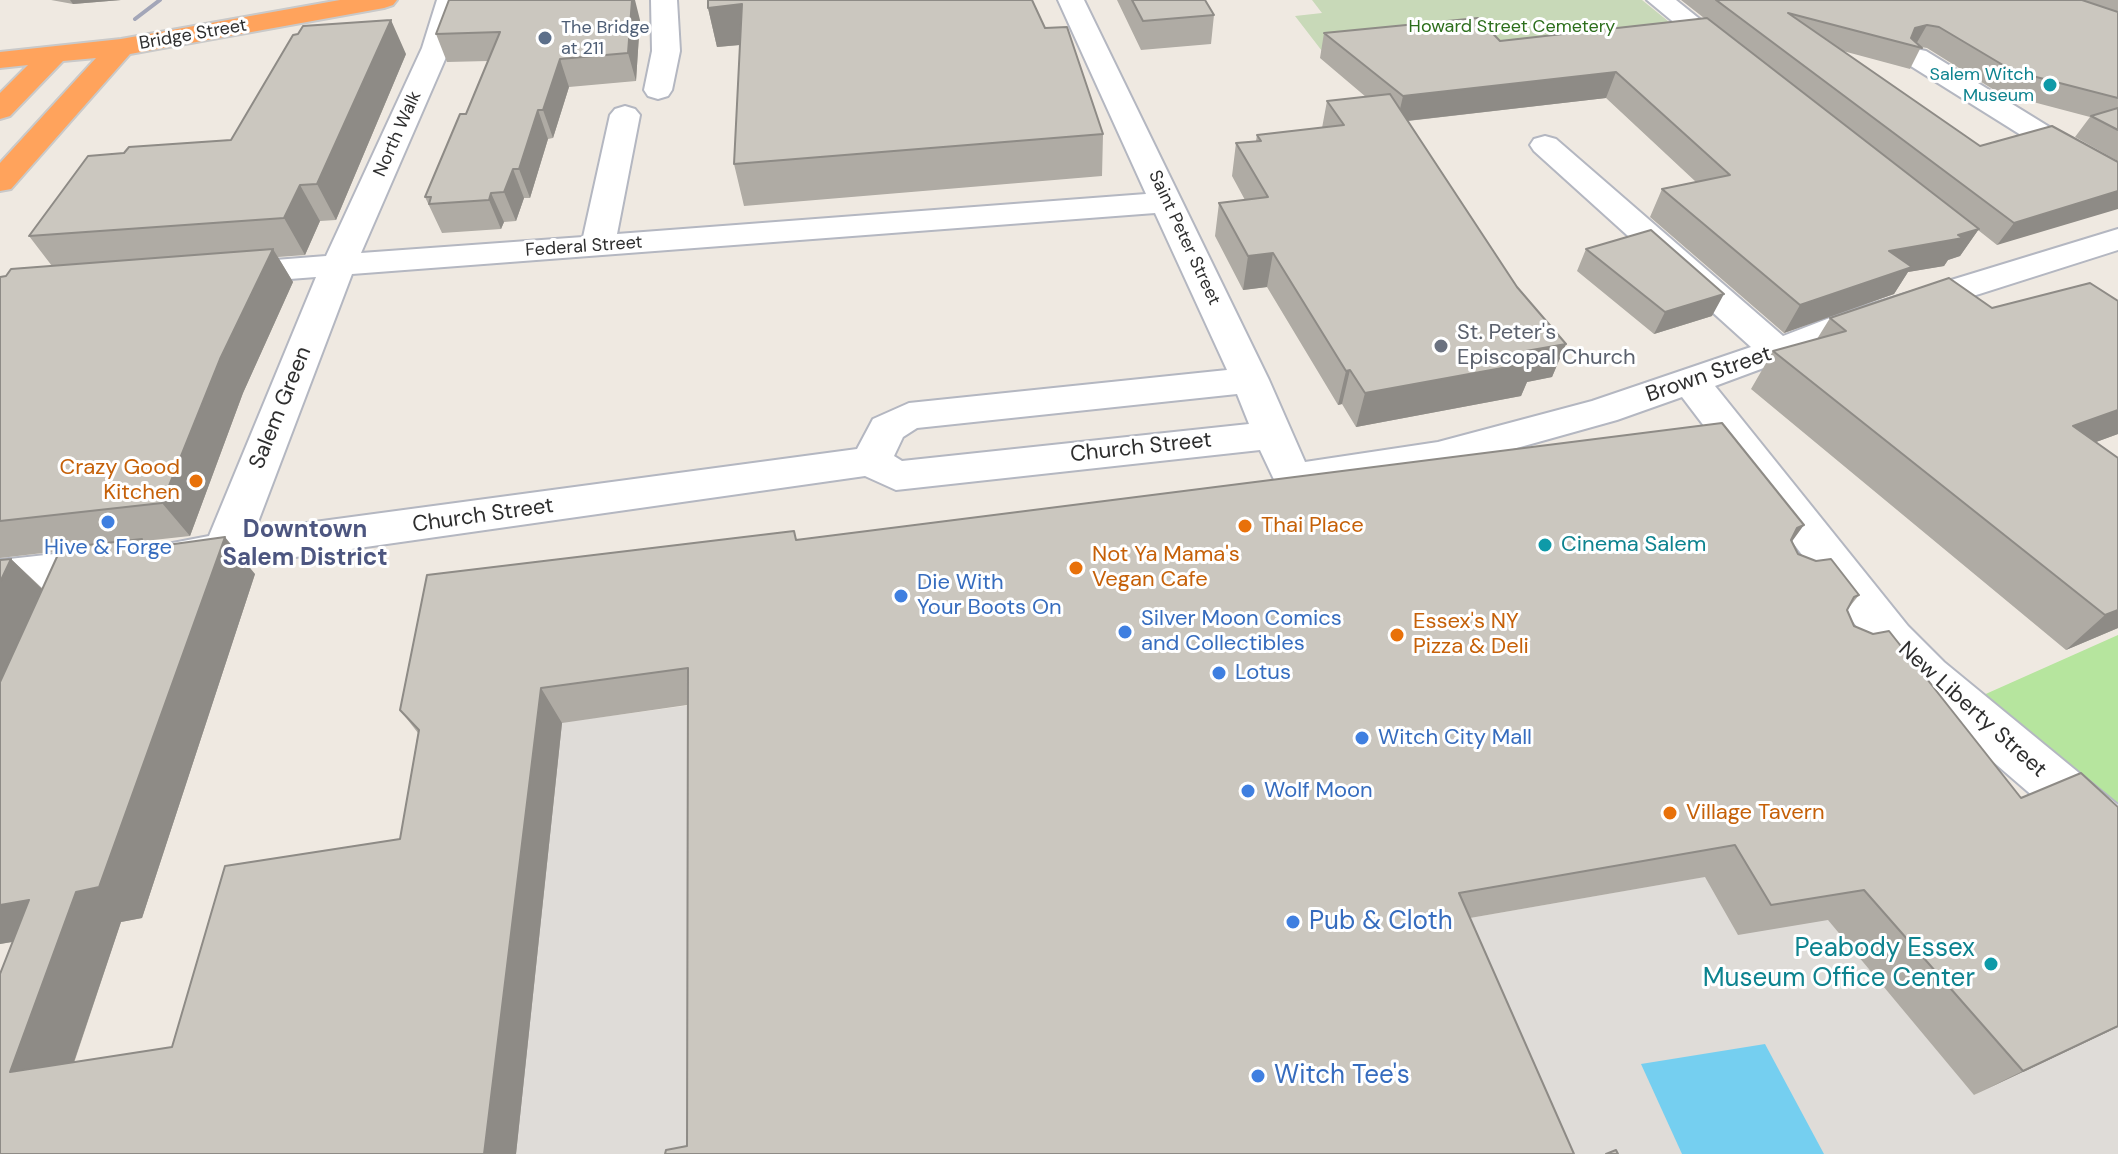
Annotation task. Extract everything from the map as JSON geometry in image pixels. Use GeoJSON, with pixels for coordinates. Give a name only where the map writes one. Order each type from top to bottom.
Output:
{"type":"FeatureCollection","features":[{"type":"Feature","properties":{"kind":"highway","name":"Bridge Street"},"geometry":{"type":"LineString","coordinates":[[0,60],[121,47],[384,0]]}},
{"type":"Feature","properties":{"kind":"highway"},"geometry":{"type":"LineString","coordinates":[[0,182],[121,47]]}},
{"type":"Feature","properties":{"kind":"highway"},"geometry":{"type":"LineString","coordinates":[[0,110],[53,56]]}},
{"type":"Feature","properties":{"kind":"street","name":"North Walk"},"geometry":{"type":"LineString","coordinates":[[338,266],[436,48],[450,0]]}},
{"type":"Feature","properties":{"kind":"street"},"geometry":{"type":"LineString","coordinates":[[658,90],[666,51],[664,0]]}},
{"type":"Feature","properties":{"kind":"street","name":"Saint Peter Street"},"geometry":{"type":"LineString","coordinates":[[1071,0],[1250,380],[1292,478]]}},
{"type":"Feature","properties":{"kind":"street"},"geometry":{"type":"LineString","coordinates":[[1660,0],[1759,78]]}},
{"type":"Feature","properties":{"kind":"street"},"geometry":{"type":"LineString","coordinates":[[1916,57],[2040,134],[2118,177]]}},
{"type":"Feature","properties":{"kind":"street"},"geometry":{"type":"LineString","coordinates":[[598,246],[625,115]]}},
{"type":"Feature","properties":{"kind":"street"},"geometry":{"type":"LineString","coordinates":[[1545,145],[1778,351]]}},
{"type":"Feature","properties":{"kind":"street","name":"Federal Street"},"geometry":{"type":"LineString","coordinates":[[200,276],[338,266],[419,272],[598,246],[1167,202]]}},
{"type":"Feature","properties":{"kind":"street","name":"Brown Street"},"geometry":{"type":"LineString","coordinates":[[1292,478],[1438,456],[1603,411],[1778,351],[1996,264],[2118,239]]}},
{"type":"Feature","properties":{"kind":"street","name":"Salem Green"},"geometry":{"type":"LineString","coordinates":[[225,551],[338,266]]}},
{"type":"Feature","properties":{"kind":"street"},"geometry":{"type":"LineString","coordinates":[[871,461],[887,428],[909,416],[1250,380]]}},
{"type":"Feature","properties":{"kind":"street","name":"New Liberty Street"},"geometry":{"type":"LineString","coordinates":[[1690,381],[1892,639],[1927,676],[2118,837]]}},
{"type":"Feature","properties":{"kind":"street","name":"Church Street"},"geometry":{"type":"LineString","coordinates":[[0,577],[225,551],[871,461],[896,476],[1272,435]]}},
{"type":"Feature","properties":{"kind":"street"},"geometry":{"type":"LineString","coordinates":[[61,613],[81,567]]}},
{"type":"Feature","properties":{"kind":"street"},"geometry":{"type":"LineString","coordinates":[[1789,578],[1836,570]]}},
{"type":"Feature","properties":{"kind":"street"},"geometry":{"type":"LineString","coordinates":[[1842,648],[1892,639]]}},
{"type":"Feature","properties":{"kind":"green space","name":"Howard Street Cemetery"},"geometry":{"type":"Polygon","coordinates":[[[1312,0],[1642,0],[1684,34],[1322,51],[1295,16],[1322,13],[1312,0]]]}},
{"type":"Feature","properties":{"kind":"green space"},"geometry":{"type":"Polygon","coordinates":[[[2118,635],[2118,837],[1961,705],[2118,635]]]}},
{"type":"Feature","properties":{"kind":"shaded area"},"geometry":{"type":"Polygon","coordinates":[[[714,702],[706,1154],[516,1154],[528,727],[714,702]]]}},
{"type":"Feature","properties":{"kind":"shaded area"},"geometry":{"type":"Polygon","coordinates":[[[1978,829],[1974,1095],[2118,1027],[2118,1154],[1539,1154],[1441,923],[1978,829]]]}},
{"type":"Feature","properties":{"kind":"water"},"geometry":{"type":"Polygon","coordinates":[[[1765,1044],[1824,1154],[1682,1154],[1641,1064],[1765,1044]]]}},
{"type":"Feature","properties":{"kind":"building"},"geometry":{"type":"Polygon","coordinates":[[[449,0],[632,0],[628,53],[560,59],[543,110],[538,110],[519,169],[513,169],[504,192],[491,193],[489,200],[429,204],[431,197],[425,197],[460,114],[466,114],[500,32],[436,34],[449,0]]]}},
{"type":"Feature","properties":{"kind":"building"},"geometry":{"type":"Polygon","coordinates":[[[708,0],[1032,0],[1045,28],[1067,27],[1103,134],[734,164],[742,4],[708,8],[708,0]]]}},
{"type":"Feature","properties":{"kind":"building"},"geometry":{"type":"Polygon","coordinates":[[[1132,0],[1205,0],[1214,15],[1143,21],[1132,0]]]}},
{"type":"Feature","properties":{"kind":"building"},"geometry":{"type":"Polygon","coordinates":[[[1716,0],[2082,0],[2118,12],[2118,98],[2013,71],[1939,27],[1927,25],[1915,28],[1911,38],[1922,48],[1788,13],[1980,146],[2052,126],[2118,162],[2118,191],[2014,223],[1716,0]]]}},
{"type":"Feature","properties":{"kind":"building"},"geometry":{"type":"Polygon","coordinates":[[[1478,18],[1500,41],[1707,18],[1979,229],[1958,235],[1963,238],[1889,251],[1912,267],[1800,305],[1662,189],[1730,175],[1616,72],[1403,96],[1324,33],[1478,18]]]}},
{"type":"Feature","properties":{"kind":"building"},"geometry":{"type":"Polygon","coordinates":[[[391,20],[317,184],[300,185],[284,218],[29,236],[88,156],[124,153],[129,147],[231,140],[293,35],[298,34],[303,26],[391,20]]]}},
{"type":"Feature","properties":{"kind":"building"},"geometry":{"type":"Polygon","coordinates":[[[1390,94],[1517,287],[1566,344],[1526,351],[1535,362],[1365,393],[1350,370],[1346,371],[1273,253],[1248,256],[1219,203],[1268,197],[1236,143],[1261,141],[1257,135],[1344,125],[1327,101],[1390,94]]]}},
{"type":"Feature","properties":{"kind":"building"},"geometry":{"type":"Polygon","coordinates":[[[2118,108],[2118,130],[2091,116],[2118,108]]]}},
{"type":"Feature","properties":{"kind":"building"},"geometry":{"type":"Polygon","coordinates":[[[1651,230],[1724,294],[1665,312],[1586,249],[1651,230]]]}},
{"type":"Feature","properties":{"kind":"building"},"geometry":{"type":"Polygon","coordinates":[[[273,249],[220,359],[162,503],[0,521],[0,277],[6,276],[11,269],[273,249]]]}},
{"type":"Feature","properties":{"kind":"building"},"geometry":{"type":"Polygon","coordinates":[[[1949,278],[1992,308],[2090,283],[2118,301],[2118,410],[2073,426],[2118,458],[2118,610],[2105,615],[1773,351],[1846,331],[1830,318],[1949,278]]]}},
{"type":"Feature","properties":{"kind":"building"},"geometry":{"type":"Polygon","coordinates":[[[1722,423],[1804,525],[1797,528],[1791,540],[1798,554],[1816,561],[1831,559],[1859,595],[1854,597],[1847,610],[1854,626],[1873,634],[1889,631],[2021,798],[2081,773],[2118,807],[2118,1026],[2023,1071],[1864,890],[1771,905],[1735,845],[1459,893],[1574,1154],[665,1154],[666,1150],[687,1146],[688,668],[541,688],[484,1154],[0,1154],[0,974],[29,900],[0,905],[0,682],[61,548],[142,539],[138,549],[225,537],[99,887],[76,892],[10,1072],[172,1047],[225,866],[400,839],[419,730],[400,710],[427,575],[794,531],[796,540],[1722,423]]]}},
{"type":"Feature","properties":{"kind":"building"},"geometry":{"type":"Polygon","coordinates":[[[11,559],[0,582],[0,560],[11,559]]]}},
{"type":"Feature","properties":{"kind":"railway"},"geometry":{"type":"LineString","coordinates":[[135,19],[160,0]]}},
{"type":"Feature","properties":{"kind":"place","name":"The Bridge at 211"},"geometry":{"type":"Point","coordinates":[545,38]}},
{"type":"Feature","properties":{"kind":"place","name":"Salem Witch Museum"},"geometry":{"type":"Point","coordinates":[2050,85]}},
{"type":"Feature","properties":{"kind":"place","name":"St. Peter's Episcopal Church"},"geometry":{"type":"Point","coordinates":[1441,346]}},
{"type":"Feature","properties":{"kind":"place","name":"Crazy Good Kitchen"},"geometry":{"type":"Point","coordinates":[196,481]}},
{"type":"Feature","properties":{"kind":"place","name":"Hive & Forge"},"geometry":{"type":"Point","coordinates":[108,522]}},
{"type":"Feature","properties":{"kind":"place","name":"Thai Place"},"geometry":{"type":"Point","coordinates":[1245,526]}},
{"type":"Feature","properties":{"kind":"place","name":"Cinema Salem"},"geometry":{"type":"Point","coordinates":[1545,545]}},
{"type":"Feature","properties":{"kind":"place","name":"Not Ya Mama's Vegan Cafe"},"geometry":{"type":"Point","coordinates":[1076,568]}},
{"type":"Feature","properties":{"kind":"place","name":"Die With Your Boots On"},"geometry":{"type":"Point","coordinates":[901,596]}},
{"type":"Feature","properties":{"kind":"place","name":"Silver Moon Comics and Collectibles"},"geometry":{"type":"Point","coordinates":[1125,632]}},
{"type":"Feature","properties":{"kind":"place","name":"Essex's NY Pizza & Deli"},"geometry":{"type":"Point","coordinates":[1397,635]}},
{"type":"Feature","properties":{"kind":"place","name":"Lotus"},"geometry":{"type":"Point","coordinates":[1219,673]}},
{"type":"Feature","properties":{"kind":"place","name":"Witch City Mall"},"geometry":{"type":"Point","coordinates":[1362,738]}},
{"type":"Feature","properties":{"kind":"place","name":"Wolf Moon"},"geometry":{"type":"Point","coordinates":[1248,791]}},
{"type":"Feature","properties":{"kind":"place","name":"Village Tavern"},"geometry":{"type":"Point","coordinates":[1670,813]}},
{"type":"Feature","properties":{"kind":"place","name":"Pub & Cloth"},"geometry":{"type":"Point","coordinates":[1293,922]}},
{"type":"Feature","properties":{"kind":"place","name":"Peabody Essex Museum Office Center"},"geometry":{"type":"Point","coordinates":[1991,964]}},
{"type":"Feature","properties":{"kind":"place","name":"Witch Tee's"},"geometry":{"type":"Point","coordinates":[1258,1076]}},
{"type":"Feature","properties":{"kind":"district","name":"Downtown Salem District"},"geometry":{"type":"Point","coordinates":[305,545]}}]}
